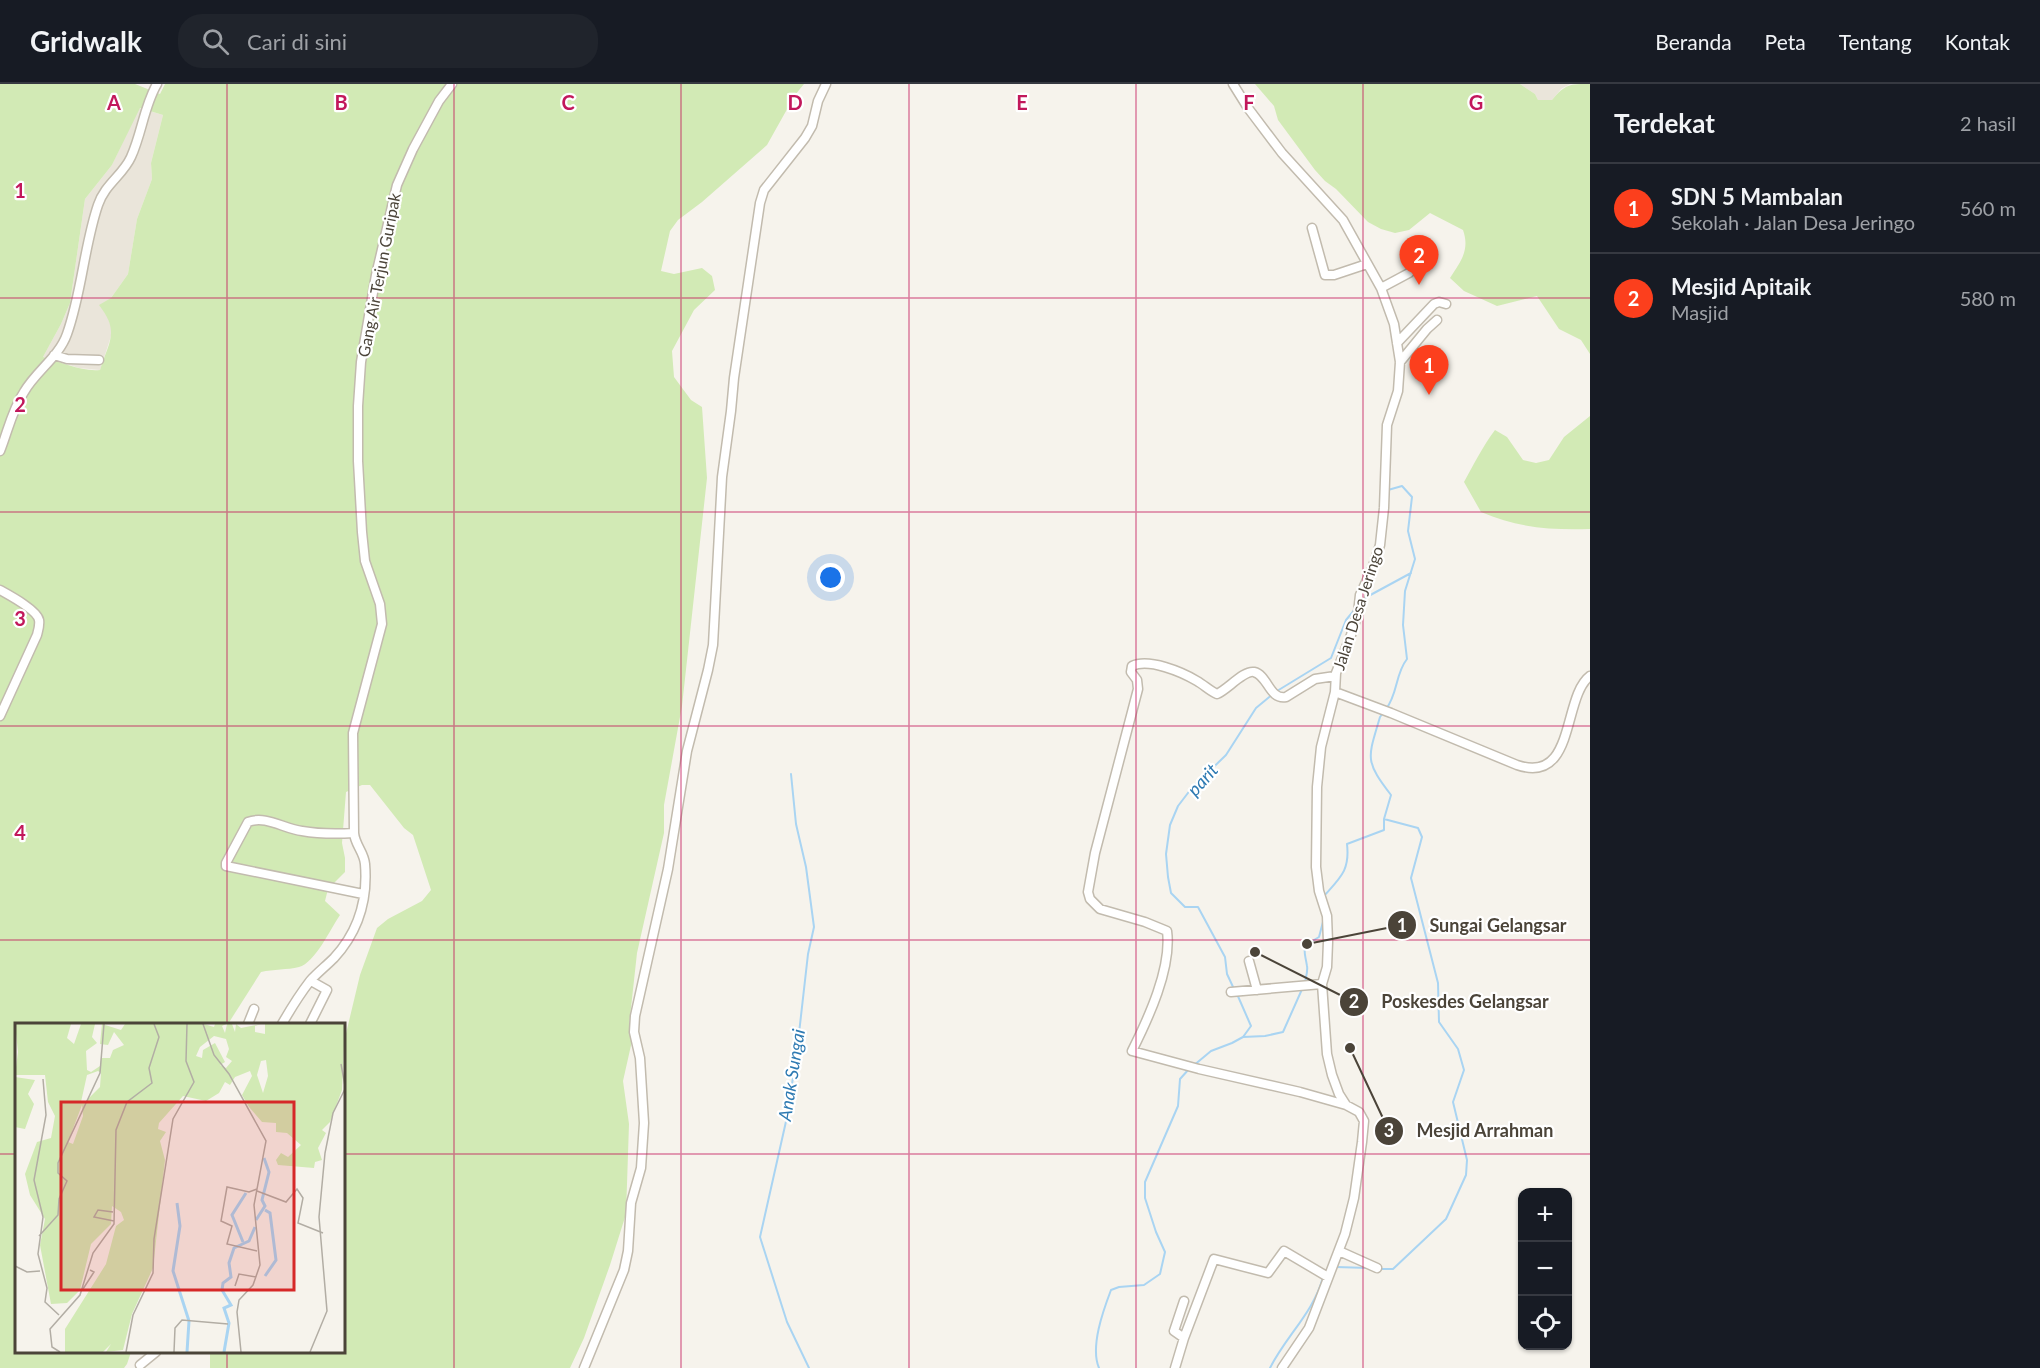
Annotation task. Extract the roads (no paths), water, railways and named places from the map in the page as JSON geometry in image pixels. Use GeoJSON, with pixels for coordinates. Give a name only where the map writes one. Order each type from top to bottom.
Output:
{"type":"FeatureCollection","features":[{"type":"Feature","properties":{"kind":"street"},"geometry":{"type":"LineString","coordinates":[[0,451],[11,418],[25,390],[54,355],[67,335],[98,206],[109,183],[130,159],[148,101],[157,84]]}},
{"type":"Feature","properties":{"kind":"street","name":"Gang Air Terjun Guripak"},"geometry":{"type":"LineString","coordinates":[[283,1023],[310,981],[335,957],[361,917],[365,864],[354,833],[351,747],[382,624],[380,604],[365,561],[362,532],[358,461],[358,394],[361,362],[375,275],[397,185],[413,149],[452,84]]}},
{"type":"Feature","properties":{"kind":"street"},"geometry":{"type":"LineString","coordinates":[[584,1368],[624,1269],[628,1251],[631,1203],[641,1168],[644,1122],[640,1058],[634,1032],[635,1016],[668,869],[687,751],[713,645],[722,477],[756,227],[764,190],[805,138],[812,126],[818,101],[826,84]]}},
{"type":"Feature","properties":{"kind":"street","name":"Jalan Desa Jeringo"},"geometry":{"type":"LineString","coordinates":[[1233,84],[1282,153],[1343,220],[1381,288],[1392,317],[1399,352],[1398,391],[1387,425],[1384,508],[1380,545],[1360,595],[1352,636],[1335,676],[1335,692],[1323,737],[1317,788],[1316,867],[1327,916],[1328,960],[1322,984],[1330,1069],[1336,1087],[1346,1105],[1359,1112],[1364,1121],[1354,1198],[1345,1234],[1326,1275],[1309,1328],[1282,1368]]}},
{"type":"Feature","properties":{"kind":"street"},"geometry":{"type":"LineString","coordinates":[[1312,228],[1325,275],[1334,275],[1367,264]]}},
{"type":"Feature","properties":{"kind":"street"},"geometry":{"type":"LineString","coordinates":[[1381,288],[1409,273],[1419,263]]}},
{"type":"Feature","properties":{"kind":"street"},"geometry":{"type":"LineString","coordinates":[[1399,352],[1434,304],[1439,302],[1446,304]]}},
{"type":"Feature","properties":{"kind":"street"},"geometry":{"type":"LineString","coordinates":[[1399,352],[1437,320]]}},
{"type":"Feature","properties":{"kind":"street"},"geometry":{"type":"LineString","coordinates":[[54,355],[67,359],[99,360]]}},
{"type":"Feature","properties":{"kind":"street"},"geometry":{"type":"LineString","coordinates":[[0,590],[37,615],[39,623],[37,635],[0,716]]}},
{"type":"Feature","properties":{"kind":"street"},"geometry":{"type":"LineString","coordinates":[[1335,676],[1315,679],[1282,698],[1274,694],[1254,672],[1245,674],[1217,694],[1190,677],[1173,670],[1146,664],[1132,666],[1131,672],[1137,680],[1138,687],[1093,860],[1088,892],[1090,899],[1100,909],[1167,931],[1167,948],[1162,974],[1145,1026],[1132,1051],[1199,1070],[1300,1092],[1346,1105]]}},
{"type":"Feature","properties":{"kind":"street"},"geometry":{"type":"LineString","coordinates":[[1335,692],[1527,767],[1538,766],[1552,759],[1559,751],[1582,686],[1590,676]]}},
{"type":"Feature","properties":{"kind":"street"},"geometry":{"type":"LineString","coordinates":[[354,833],[299,831],[269,821],[254,819],[248,822],[226,866],[363,894]]}},
{"type":"Feature","properties":{"kind":"street"},"geometry":{"type":"LineString","coordinates":[[1249,961],[1257,990]]}},
{"type":"Feature","properties":{"kind":"street"},"geometry":{"type":"LineString","coordinates":[[310,981],[327,990],[310,1023]]}},
{"type":"Feature","properties":{"kind":"street"},"geometry":{"type":"LineString","coordinates":[[1231,992],[1322,984]]}},
{"type":"Feature","properties":{"kind":"street"},"geometry":{"type":"LineString","coordinates":[[248,1023],[254,1009]]}},
{"type":"Feature","properties":{"kind":"street"},"geometry":{"type":"LineString","coordinates":[[1175,1368],[1214,1259],[1268,1274],[1284,1251],[1326,1275]]}},
{"type":"Feature","properties":{"kind":"street"},"geometry":{"type":"LineString","coordinates":[[1339,1251],[1377,1268]]}},
{"type":"Feature","properties":{"kind":"street"},"geometry":{"type":"LineString","coordinates":[[1184,1301],[1174,1331],[1184,1338]]}},
{"type":"Feature","properties":{"kind":"street"},"geometry":{"type":"LineString","coordinates":[[140,1366],[155,1353]]}},
{"type":"Feature","properties":{"kind":"waterway"},"geometry":{"type":"LineString","coordinates":[[1386,709],[1393,697],[1400,671],[1407,659],[1403,625],[1405,591],[1415,559],[1408,531],[1412,497],[1402,486],[1388,490]]}},
{"type":"Feature","properties":{"kind":"waterway","name":"parit"},"geometry":{"type":"LineString","coordinates":[[1363,599],[1411,573]]}},
{"type":"Feature","properties":{"kind":"waterway","name":"parit"},"geometry":{"type":"LineString","coordinates":[[1277,691],[1331,658],[1346,620],[1356,608]]}},
{"type":"Feature","properties":{"kind":"waterway","name":"parit"},"geometry":{"type":"LineString","coordinates":[[1234,989],[1227,974],[1225,957],[1198,907],[1185,907],[1171,893],[1166,854],[1170,825],[1178,806],[1191,789],[1226,755],[1256,708],[1273,694]]}},
{"type":"Feature","properties":{"kind":"waterway"},"geometry":{"type":"LineString","coordinates":[[1325,898],[1324,896],[1340,878],[1346,867],[1347,844],[1384,830],[1384,819],[1391,795],[1376,774],[1371,758],[1373,742],[1383,713]]}},
{"type":"Feature","properties":{"kind":"waterway","name":"Anak Sungai"},"geometry":{"type":"LineString","coordinates":[[791,774],[796,824],[806,867],[814,927],[808,954],[787,1117],[760,1237],[787,1322],[809,1368]]}},
{"type":"Feature","properties":{"kind":"waterway"},"geometry":{"type":"LineString","coordinates":[[1380,1269],[1393,1269],[1446,1219],[1466,1175],[1467,1160],[1453,1102],[1464,1070],[1458,1049],[1439,1022],[1438,983],[1411,878],[1422,837],[1418,828],[1384,819]]}},
{"type":"Feature","properties":{"kind":"waterway"},"geometry":{"type":"LineString","coordinates":[[1305,982],[1307,968],[1304,951],[1306,946],[1319,937],[1324,918]]}},
{"type":"Feature","properties":{"kind":"waterway"},"geometry":{"type":"LineString","coordinates":[[1193,1066],[1211,1051],[1243,1037],[1283,1032],[1303,987]]}},
{"type":"Feature","properties":{"kind":"waterway","name":"parit"},"geometry":{"type":"LineString","coordinates":[[1237,994],[1251,1026],[1243,1037]]}},
{"type":"Feature","properties":{"kind":"waterway"},"geometry":{"type":"LineString","coordinates":[[1099,1368],[1097,1340],[1101,1318],[1111,1290],[1144,1285],[1160,1274],[1165,1252],[1145,1198],[1145,1182],[1178,1106],[1180,1079],[1189,1069]]}},
{"type":"Feature","properties":{"kind":"waterway"},"geometry":{"type":"LineString","coordinates":[[1336,1267],[1369,1268]]}},
{"type":"Feature","properties":{"kind":"waterway"},"geometry":{"type":"LineString","coordinates":[[1270,1368],[1313,1301],[1323,1277]]}},
{"type":"Feature","properties":{"kind":"place","name":"Mesjid Apitaik"},"geometry":{"type":"Point","coordinates":[1419,285]}},
{"type":"Feature","properties":{"kind":"place","name":"SDN 5 Mambalan"},"geometry":{"type":"Point","coordinates":[1429,395]}},
{"type":"Feature","properties":{"kind":"place","name":"Sungai Gelangsar"},"geometry":{"type":"Point","coordinates":[1307,944]}},
{"type":"Feature","properties":{"kind":"place","name":"Poskesdes Gelangsar"},"geometry":{"type":"Point","coordinates":[1255,952]}},
{"type":"Feature","properties":{"kind":"place","name":"Mesjid Arrahman"},"geometry":{"type":"Point","coordinates":[1350,1048]}}]}
